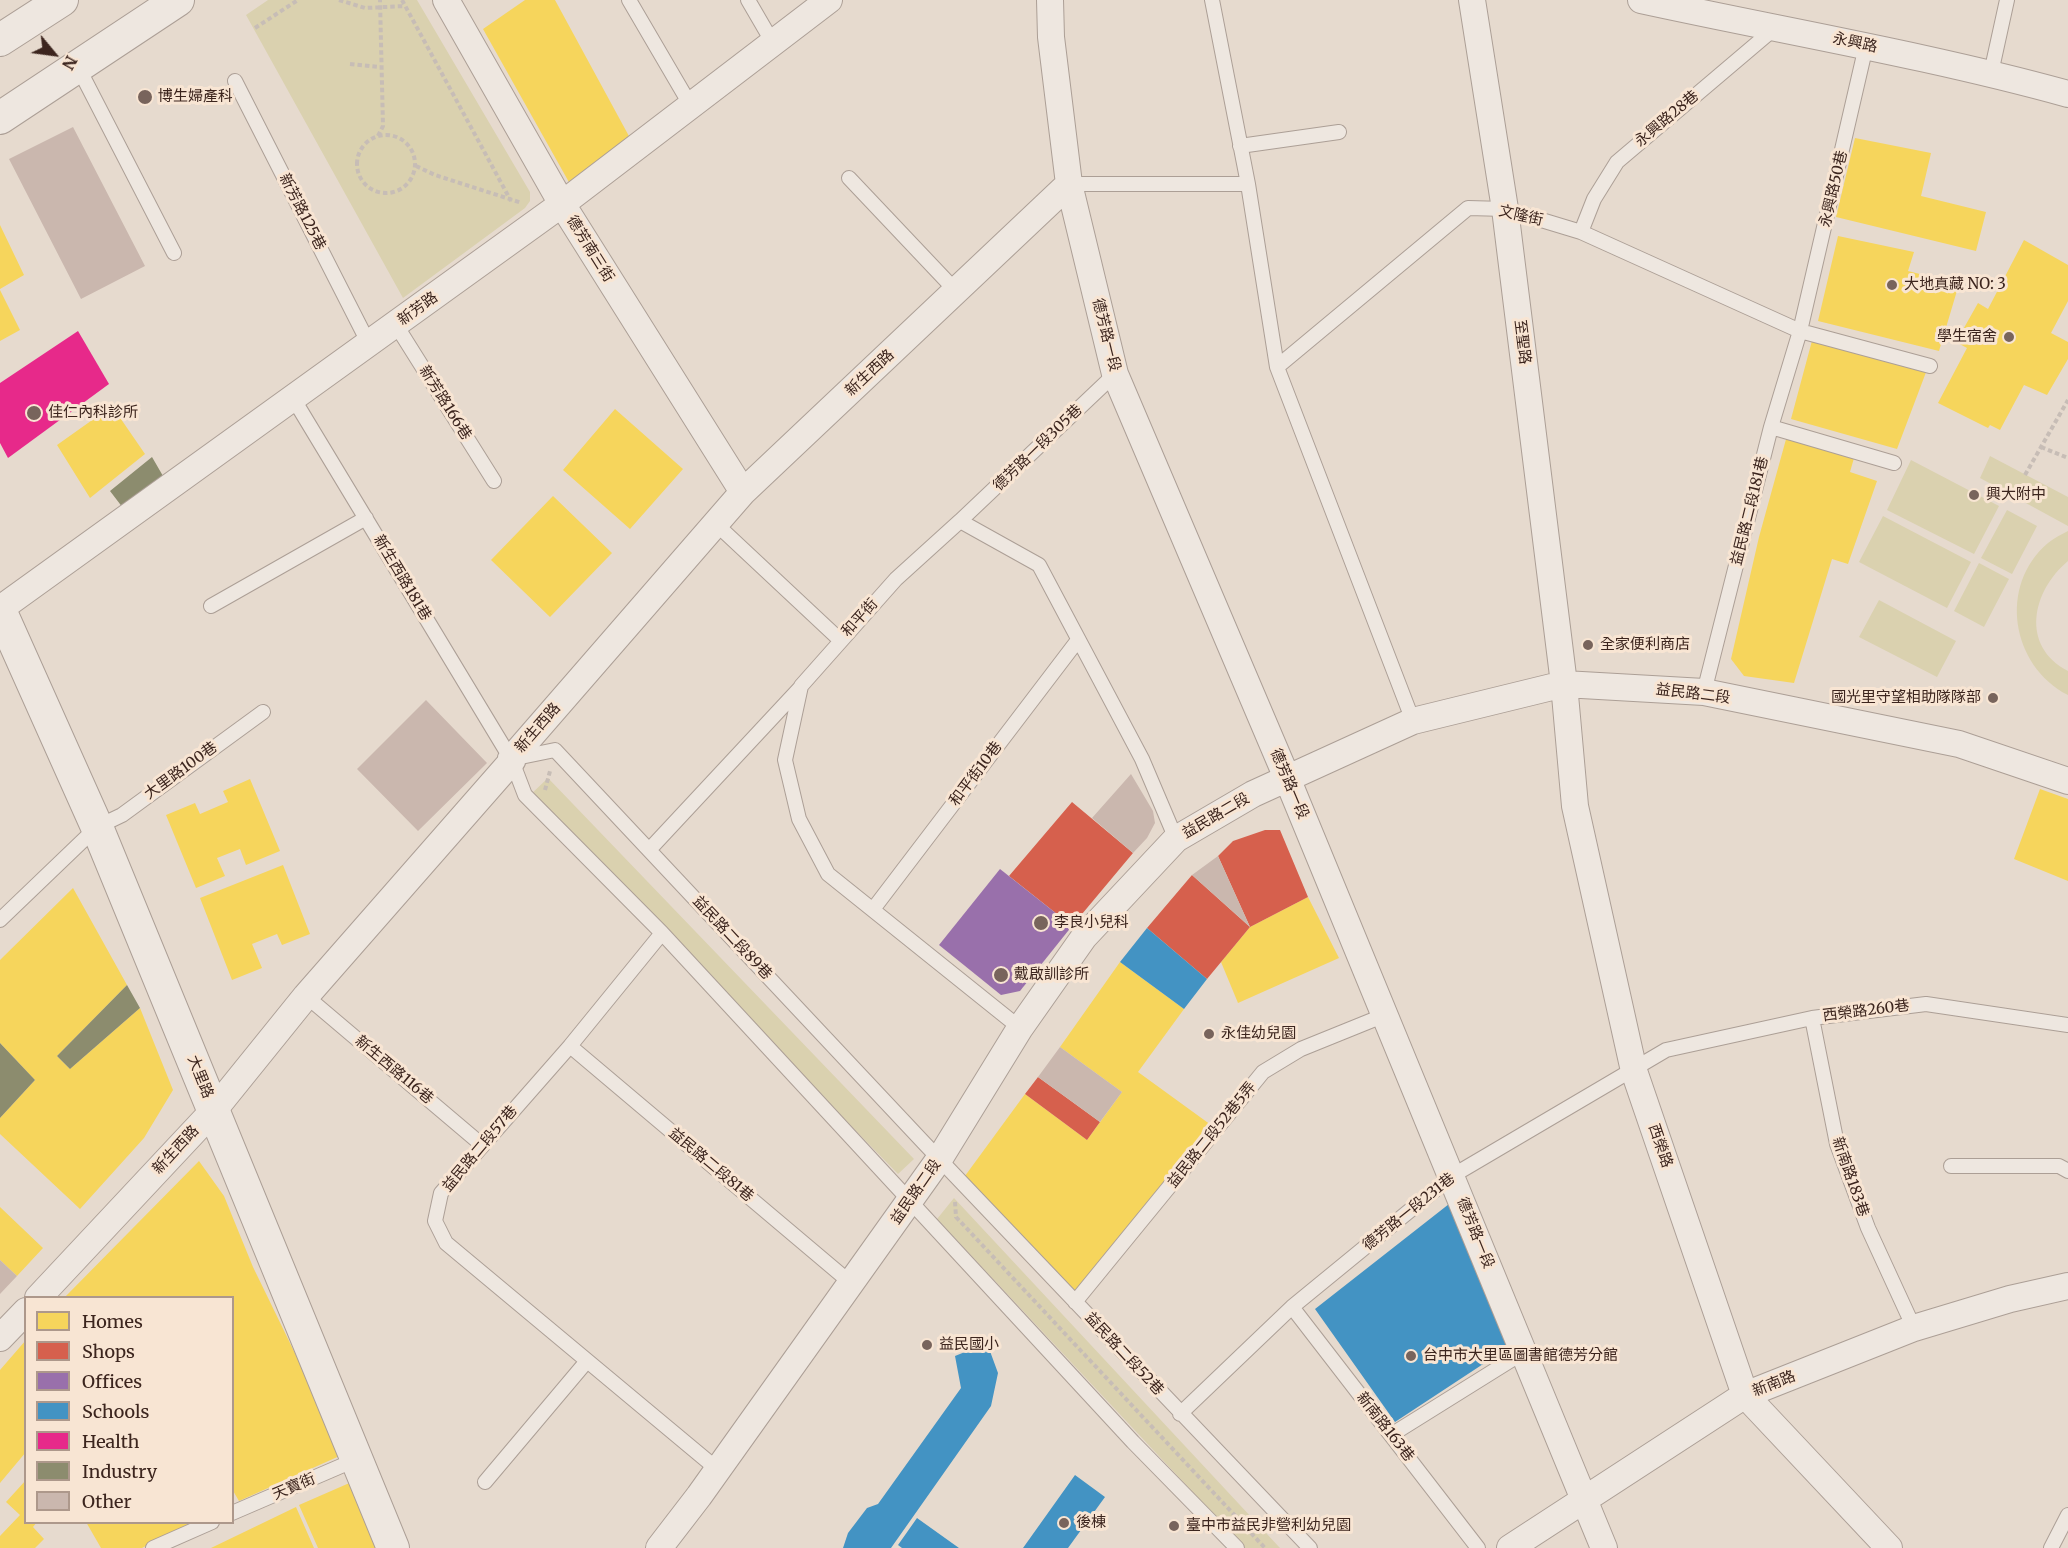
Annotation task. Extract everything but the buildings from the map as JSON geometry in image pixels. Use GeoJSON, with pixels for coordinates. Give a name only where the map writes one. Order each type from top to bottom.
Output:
{"type":"FeatureCollection","features":[{"type":"Feature","properties":{"kind":"street"},"geometry":{"type":"LineString","coordinates":[[4,31],[62,0]]}},
{"type":"Feature","properties":{"kind":"street"},"geometry":{"type":"LineString","coordinates":[[0,118],[178,0]]}},
{"type":"Feature","properties":{"kind":"street","name":"德芳南三街"},"geometry":{"type":"LineString","coordinates":[[446,0],[562,204],[743,492]]}},
{"type":"Feature","properties":{"kind":"street","name":"新芳路"},"geometry":{"type":"LineString","coordinates":[[0,609],[562,204],[830,0]]}},
{"type":"Feature","properties":{"kind":"street","name":"德芳路一段"},"geometry":{"type":"LineString","coordinates":[[1050,0],[1051,37],[1069,184],[1115,374],[1287,778],[1604,1548]]}},
{"type":"Feature","properties":{"kind":"street","name":"至聖路"},"geometry":{"type":"LineString","coordinates":[[1472,0],[1505,209],[1564,684]]}},
{"type":"Feature","properties":{"kind":"street","name":"永興路"},"geometry":{"type":"LineString","coordinates":[[1641,0],[1724,9],[1777,26],[1991,73],[2068,94]]}},
{"type":"Feature","properties":{"kind":"street","name":"新生西路"},"geometry":{"type":"LineString","coordinates":[[40,1296],[214,1110],[306,996],[743,492],[1069,184]]}},
{"type":"Feature","properties":{"kind":"street","name":"大里路"},"geometry":{"type":"LineString","coordinates":[[0,609],[97,826],[393,1548]]}},
{"type":"Feature","properties":{"kind":"street","name":"益民路二段"},"geometry":{"type":"LineString","coordinates":[[659,1548],[852,1284],[940,1158],[1020,1028],[1100,917],[1176,839],[1287,778],[1413,721],[1564,684],[1704,692],[1959,744],[2068,781]]}},
{"type":"Feature","properties":{"kind":"street","name":"西榮路"},"geometry":{"type":"LineString","coordinates":[[1564,684],[1575,806],[1634,1071],[1745,1395],[1889,1548]]}},
{"type":"Feature","properties":{"kind":"street","name":"新南路"},"geometry":{"type":"LineString","coordinates":[[1510,1548],[1745,1395],[1914,1328],[2010,1299],[2068,1286]]}},
{"type":"Feature","properties":{"kind":"street"},"geometry":{"type":"LineString","coordinates":[[0,1338],[24,1313]]}},
{"type":"Feature","properties":{"kind":"lane"},"geometry":{"type":"LineString","coordinates":[[629,0],[691,106]]}},
{"type":"Feature","properties":{"kind":"lane"},"geometry":{"type":"LineString","coordinates":[[748,0],[773,43]]}},
{"type":"Feature","properties":{"kind":"lane"},"geometry":{"type":"LineString","coordinates":[[1212,0],[1248,184],[1277,367],[1413,721]]}},
{"type":"Feature","properties":{"kind":"lane"},"geometry":{"type":"LineString","coordinates":[[1991,73],[2007,0]]}},
{"type":"Feature","properties":{"kind":"lane","name":"永興路28巷"},"geometry":{"type":"LineString","coordinates":[[1581,232],[1594,199],[1617,162],[1777,26]]}},
{"type":"Feature","properties":{"kind":"lane","name":"永興路50巷"},"geometry":{"type":"LineString","coordinates":[[1800,331],[1866,46]]}},
{"type":"Feature","properties":{"kind":"lane"},"geometry":{"type":"LineString","coordinates":[[78,67],[174,253]]}},
{"type":"Feature","properties":{"kind":"lane","name":"新芳路125巷"},"geometry":{"type":"LineString","coordinates":[[235,81],[368,342]]}},
{"type":"Feature","properties":{"kind":"lane"},"geometry":{"type":"LineString","coordinates":[[1240,146],[1339,132]]}},
{"type":"Feature","properties":{"kind":"lane"},"geometry":{"type":"LineString","coordinates":[[849,178],[956,291]]}},
{"type":"Feature","properties":{"kind":"lane"},"geometry":{"type":"LineString","coordinates":[[1069,184],[1248,184]]}},
{"type":"Feature","properties":{"kind":"lane","name":"文隆街"},"geometry":{"type":"LineString","coordinates":[[1277,367],[1468,208],[1505,209],[1581,232],[1800,331],[1930,366]]}},
{"type":"Feature","properties":{"kind":"lane","name":"新芳路166巷"},"geometry":{"type":"LineString","coordinates":[[396,325],[494,481]]}},
{"type":"Feature","properties":{"kind":"lane","name":"益民路二段181巷"},"geometry":{"type":"LineString","coordinates":[[1704,692],[1771,427],[1800,331]]}},
{"type":"Feature","properties":{"kind":"lane","name":"德芳路一段305巷"},"geometry":{"type":"LineString","coordinates":[[960,521],[1115,374]]}},
{"type":"Feature","properties":{"kind":"lane","name":"新生西路181巷"},"geometry":{"type":"LineString","coordinates":[[293,398],[512,760]]}},
{"type":"Feature","properties":{"kind":"lane"},"geometry":{"type":"LineString","coordinates":[[1771,427],[1894,463]]}},
{"type":"Feature","properties":{"kind":"lane"},"geometry":{"type":"LineString","coordinates":[[211,606],[366,518]]}},
{"type":"Feature","properties":{"kind":"lane"},"geometry":{"type":"LineString","coordinates":[[960,521],[1039,565],[1142,759],[1176,839]]}},
{"type":"Feature","properties":{"kind":"lane","name":"和平街"},"geometry":{"type":"LineString","coordinates":[[960,521],[896,579],[801,686],[785,760],[799,819],[828,874],[874,908],[1020,1028]]}},
{"type":"Feature","properties":{"kind":"lane"},"geometry":{"type":"LineString","coordinates":[[715,523],[840,640]]}},
{"type":"Feature","properties":{"kind":"lane","name":"和平街10巷"},"geometry":{"type":"LineString","coordinates":[[874,908],[1078,640]]}},
{"type":"Feature","properties":{"kind":"lane"},"geometry":{"type":"LineString","coordinates":[[649,850],[801,686]]}},
{"type":"Feature","properties":{"kind":"lane","name":"大里路100巷"},"geometry":{"type":"LineString","coordinates":[[0,920],[97,826],[122,815],[262,712]]}},
{"type":"Feature","properties":{"kind":"lane","name":"益民路二段89巷"},"geometry":{"type":"LineString","coordinates":[[512,760],[555,750],[940,1158]]}},
{"type":"Feature","properties":{"kind":"lane"},"geometry":{"type":"LineString","coordinates":[[512,760],[525,795],[662,933],[909,1200],[933,1223],[1133,1442],[1237,1548]]}},
{"type":"Feature","properties":{"kind":"lane","name":"益民路二段57巷"},"geometry":{"type":"LineString","coordinates":[[662,933],[570,1046],[441,1193],[435,1221],[446,1243],[717,1469]]}},
{"type":"Feature","properties":{"kind":"lane","name":"新生西路116巷"},"geometry":{"type":"LineString","coordinates":[[306,996],[482,1145]]}},
{"type":"Feature","properties":{"kind":"lane","name":"西榮路260巷"},"geometry":{"type":"LineString","coordinates":[[1666,1050],[1812,1018],[1926,1004],[2068,1025]]}},
{"type":"Feature","properties":{"kind":"lane","name":"益民路二段52巷5弄"},"geometry":{"type":"LineString","coordinates":[[1075,1302],[1263,1072],[1301,1049],[1385,1015]]}},
{"type":"Feature","properties":{"kind":"lane","name":"新南路183巷"},"geometry":{"type":"LineString","coordinates":[[1812,1018],[1837,1144],[1868,1228],[1914,1328]]}},
{"type":"Feature","properties":{"kind":"lane","name":"益民路二段81巷"},"geometry":{"type":"LineString","coordinates":[[570,1046],[852,1284]]}},
{"type":"Feature","properties":{"kind":"lane","name":"德芳路一段231巷"},"geometry":{"type":"LineString","coordinates":[[1180,1414],[1292,1306],[1452,1176],[1634,1071],[1666,1050]]}},
{"type":"Feature","properties":{"kind":"lane","name":"益民路二段52巷"},"geometry":{"type":"LineString","coordinates":[[940,1158],[1180,1414],[1310,1548]]}},
{"type":"Feature","properties":{"kind":"lane"},"geometry":{"type":"LineString","coordinates":[[1951,1166],[2059,1166],[2068,1171]]}},
{"type":"Feature","properties":{"kind":"lane","name":"新南路163巷"},"geometry":{"type":"LineString","coordinates":[[1292,1306],[1478,1548]]}},
{"type":"Feature","properties":{"kind":"lane"},"geometry":{"type":"LineString","coordinates":[[1391,1435],[1524,1352]]}},
{"type":"Feature","properties":{"kind":"lane"},"geometry":{"type":"LineString","coordinates":[[485,1482],[587,1361]]}},
{"type":"Feature","properties":{"kind":"lane","name":"天寶街"},"geometry":{"type":"LineString","coordinates":[[234,1513],[355,1460]]}},
{"type":"Feature","properties":{"kind":"lane"},"geometry":{"type":"LineString","coordinates":[[2051,1548],[2068,1515]]}},
{"type":"Feature","properties":{"kind":"lane"},"geometry":{"type":"LineString","coordinates":[[153,1548],[207,1524]]}},
{"type":"Feature","properties":{"kind":"path"},"geometry":{"type":"LineString","coordinates":[[255,28],[298,0]]}},
{"type":"Feature","properties":{"kind":"path"},"geometry":{"type":"LineString","coordinates":[[339,0],[353,6],[406,6]]}},
{"type":"Feature","properties":{"kind":"path"},"geometry":{"type":"LineString","coordinates":[[378,136],[383,126],[380,0]]}},
{"type":"Feature","properties":{"kind":"path"},"geometry":{"type":"LineString","coordinates":[[402,0],[513,202],[416,166]]}},
{"type":"Feature","properties":{"kind":"path"},"geometry":{"type":"LineString","coordinates":[[350,64],[380,66]]}},
{"type":"Feature","properties":{"kind":"path"},"geometry":{"type":"LineString","coordinates":[[378,136],[397,136],[414,152],[416,166],[413,177],[397,192],[376,192],[367,186],[358,171],[357,159],[369,140],[378,136]]}},
{"type":"Feature","properties":{"kind":"path"},"geometry":{"type":"LineString","coordinates":[[2025,475],[2068,400]]}},
{"type":"Feature","properties":{"kind":"path"},"geometry":{"type":"LineString","coordinates":[[2041,447],[2068,458]]}},
{"type":"Feature","properties":{"kind":"path"},"geometry":{"type":"LineString","coordinates":[[544,793],[548,778]]}},
{"type":"Feature","properties":{"kind":"path"},"geometry":{"type":"LineString","coordinates":[[954,1198],[956,1216],[1240,1522]]}},
{"type":"Feature","properties":{"kind":"path"},"geometry":{"type":"LineString","coordinates":[[1249,1531],[1265,1548]]}},
{"type":"Feature","properties":{"kind":"shaded area"},"geometry":{"type":"Polygon","coordinates":[[[268,0],[417,0],[530,192],[530,201],[525,208],[403,298],[246,15],[268,0]]]}},
{"type":"Feature","properties":{"kind":"shaded area"},"geometry":{"type":"Polygon","coordinates":[[[1990,456],[2068,497],[2068,526],[1980,478],[1990,456]]]}},
{"type":"Feature","properties":{"kind":"shaded area"},"geometry":{"type":"Polygon","coordinates":[[[1911,460],[1999,506],[1974,554],[1887,510],[1911,460]]]}},
{"type":"Feature","properties":{"kind":"shaded area"},"geometry":{"type":"Polygon","coordinates":[[[2007,510],[2037,526],[2012,574],[1981,558],[2007,510]]]}},
{"type":"Feature","properties":{"kind":"shaded area"},"geometry":{"type":"Polygon","coordinates":[[[1883,516],[1971,562],[1947,608],[1859,562],[1883,516]]]}},
{"type":"Feature","properties":{"kind":"shaded area"},"geometry":{"type":"Polygon","coordinates":[[[2068,531],[2068,561],[2046,587],[2036,618],[2037,633],[2043,647],[2053,660],[2068,671],[2068,695],[2049,682],[2034,665],[2023,645],[2018,624],[2017,602],[2022,580],[2032,560],[2048,543],[2068,531]]]}},
{"type":"Feature","properties":{"kind":"shaded area"},"geometry":{"type":"Polygon","coordinates":[[[1979,563],[2009,579],[1984,627],[1954,611],[1979,563]]]}},
{"type":"Feature","properties":{"kind":"shaded area"},"geometry":{"type":"Polygon","coordinates":[[[1879,600],[1956,641],[1937,677],[1859,637],[1879,600]]]}},
{"type":"Feature","properties":{"kind":"shaded area"},"geometry":{"type":"Polygon","coordinates":[[[548,778],[914,1159],[898,1174],[529,796],[548,778]]]}},
{"type":"Feature","properties":{"kind":"shaded area"},"geometry":{"type":"Polygon","coordinates":[[[954,1198],[1280,1548],[1245,1548],[937,1219],[954,1198]]]}},
{"type":"Feature","properties":{"kind":"place","name":"博生婦產科"},"geometry":{"type":"Point","coordinates":[145,97]}},
{"type":"Feature","properties":{"kind":"place","name":"大地真藏 NO: 3"},"geometry":{"type":"Point","coordinates":[1892,285]}},
{"type":"Feature","properties":{"kind":"place","name":"學生宿舍"},"geometry":{"type":"Point","coordinates":[2009,337]}},
{"type":"Feature","properties":{"kind":"place","name":"佳仁內科診所"},"geometry":{"type":"Point","coordinates":[34,413]}},
{"type":"Feature","properties":{"kind":"place","name":"興大附中"},"geometry":{"type":"Point","coordinates":[1974,495]}},
{"type":"Feature","properties":{"kind":"place","name":"全家便利商店"},"geometry":{"type":"Point","coordinates":[1588,645]}},
{"type":"Feature","properties":{"kind":"place","name":"國光里守望相助隊隊部"},"geometry":{"type":"Point","coordinates":[1993,698]}},
{"type":"Feature","properties":{"kind":"place","name":"李良小兒科"},"geometry":{"type":"Point","coordinates":[1041,923]}},
{"type":"Feature","properties":{"kind":"place","name":"戴啟訓診所"},"geometry":{"type":"Point","coordinates":[1001,975]}},
{"type":"Feature","properties":{"kind":"place","name":"永佳幼兒園"},"geometry":{"type":"Point","coordinates":[1209,1034]}},
{"type":"Feature","properties":{"kind":"place","name":"益民國小"},"geometry":{"type":"Point","coordinates":[927,1345]}},
{"type":"Feature","properties":{"kind":"place","name":"台中市大里區圖書館德芳分館"},"geometry":{"type":"Point","coordinates":[1411,1356]}},
{"type":"Feature","properties":{"kind":"place","name":"後棟"},"geometry":{"type":"Point","coordinates":[1064,1523]}},
{"type":"Feature","properties":{"kind":"place","name":"臺中市益民非營利幼兒園"},"geometry":{"type":"Point","coordinates":[1174,1526]}}]}
